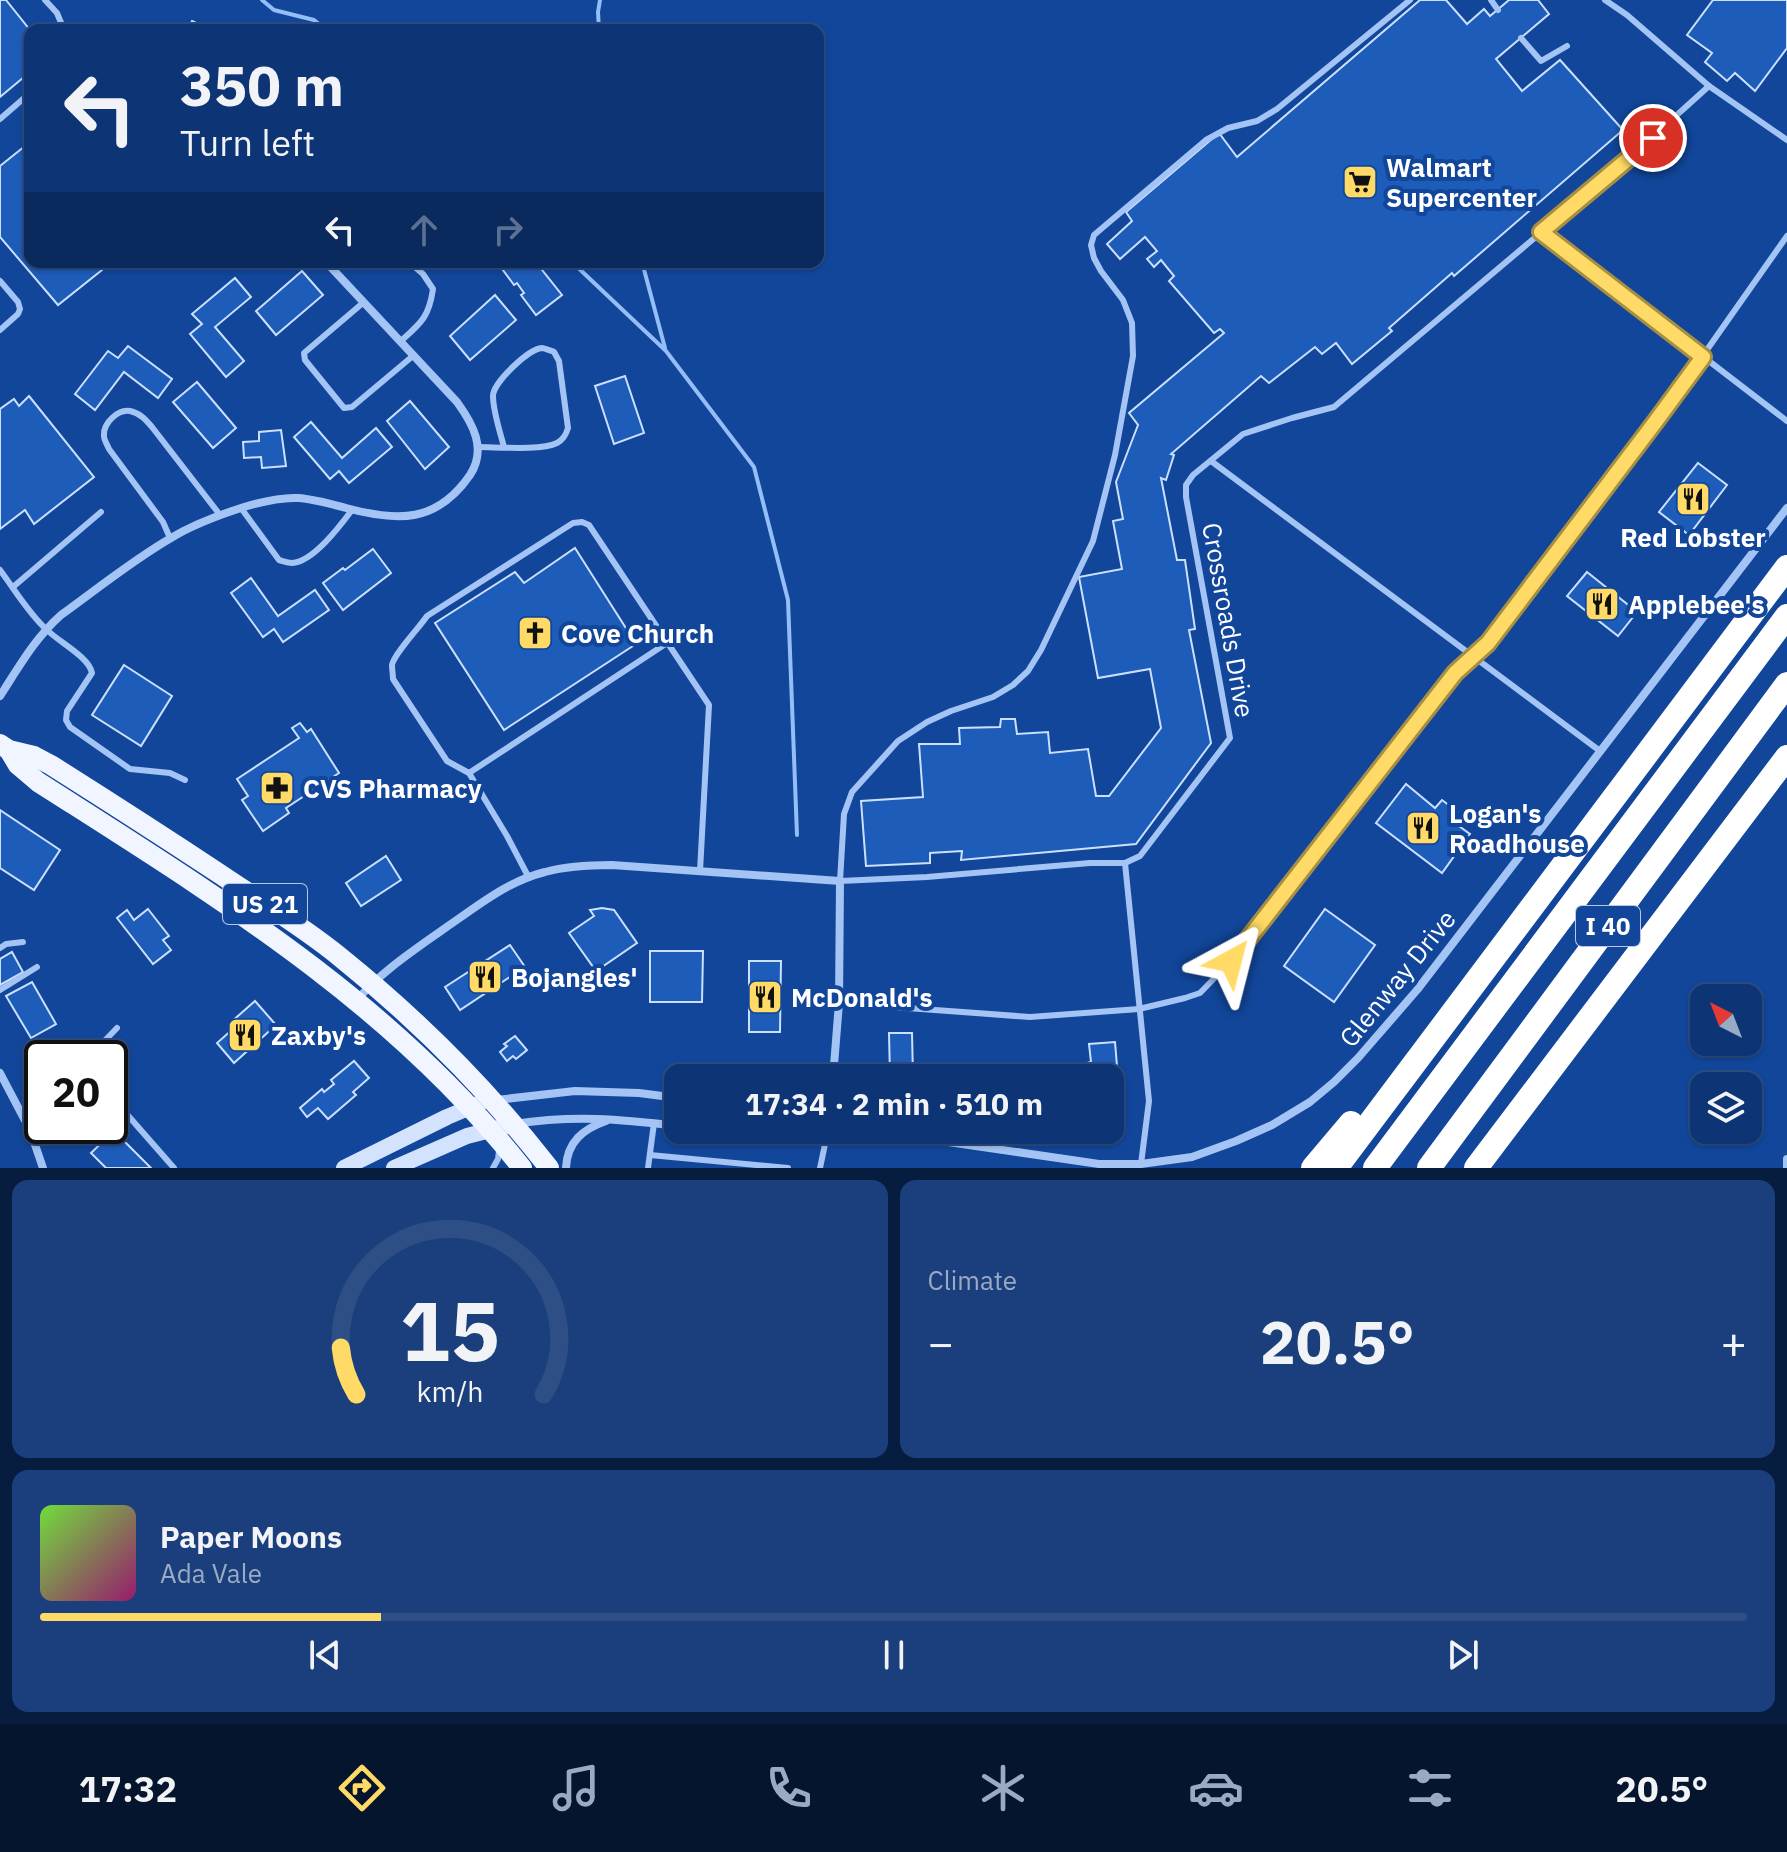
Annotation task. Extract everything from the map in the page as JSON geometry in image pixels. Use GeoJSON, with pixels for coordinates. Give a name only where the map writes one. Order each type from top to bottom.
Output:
{"type":"FeatureCollection","features":[{"type":"Feature","properties":{"kind":"highway"},"geometry":{"type":"LineString","coordinates":[[1336,1168],[1787,567]]}},
{"type":"Feature","properties":{"kind":"highway","name":"I 40"},"geometry":{"type":"LineString","coordinates":[[1375,1168],[1787,616]]}},
{"type":"Feature","properties":{"kind":"highway","name":"I 40"},"geometry":{"type":"LineString","coordinates":[[1429,1168],[1787,684]]}},
{"type":"Feature","properties":{"kind":"highway"},"geometry":{"type":"LineString","coordinates":[[1476,1168],[1786,759]]}},
{"type":"Feature","properties":{"kind":"highway"},"geometry":{"type":"LineString","coordinates":[[1313,1168],[1486,967]]}},
{"type":"Feature","properties":{"kind":"highway"},"geometry":{"type":"LineString","coordinates":[[1487,1168],[1537,1088]]}},
{"type":"Feature","properties":{"kind":"main road","name":"US 21"},"geometry":{"type":"LineString","coordinates":[[4,747],[34,756],[127,814],[301,928],[339,957],[438,1045],[514,1124],[549,1168]]}},
{"type":"Feature","properties":{"kind":"main road","name":"US 21"},"geometry":{"type":"LineString","coordinates":[[4,747],[18,765],[38,782],[256,924],[356,1001],[418,1055],[522,1168]]}},
{"type":"Feature","properties":{"kind":"street"},"geometry":{"type":"LineString","coordinates":[[0,696],[45,629],[61,615],[170,538],[202,521],[277,499],[297,498],[396,517],[413,516],[437,507],[458,493],[473,469],[478,447],[473,425],[457,402],[332,268]]}},
{"type":"Feature","properties":{"kind":"street","name":"Glenway Drive"},"geometry":{"type":"LineString","coordinates":[[962,1144],[1099,1164],[1141,1164],[1192,1157],[1236,1141],[1272,1125],[1310,1102],[1334,1082],[1387,1027],[1417,990],[1787,508]]}},
{"type":"Feature","properties":{"kind":"street"},"geometry":{"type":"LineString","coordinates":[[356,1001],[394,965],[500,890],[542,873],[580,865],[612,865],[840,881],[839,1003],[834,1064]]}},
{"type":"Feature","properties":{"kind":"street"},"geometry":{"type":"LineString","coordinates":[[0,1073],[30,1130],[43,1168]]}},
{"type":"Feature","properties":{"kind":"street"},"geometry":{"type":"LineString","coordinates":[[344,1168],[468,1107],[492,1100],[575,1091],[664,1096]]}},
{"type":"Feature","properties":{"kind":"street"},"geometry":{"type":"LineString","coordinates":[[394,1168],[460,1139],[514,1124],[570,1118],[664,1124]]}},
{"type":"Feature","properties":{"kind":"street"},"geometry":{"type":"LineString","coordinates":[[566,1168],[569,1151],[578,1137],[597,1124],[614,1119]]}},
{"type":"Feature","properties":{"kind":"street"},"geometry":{"type":"LineString","coordinates":[[1787,1159],[1787,1168]]}},
{"type":"Feature","properties":{"kind":"lane"},"geometry":{"type":"LineString","coordinates":[[45,0],[57,13],[62,24]]}},
{"type":"Feature","properties":{"kind":"lane"},"geometry":{"type":"LineString","coordinates":[[1141,1164],[1149,1101],[1125,863],[840,881],[844,814],[852,792],[898,741],[927,722],[993,697],[1028,671],[1093,541],[1115,455],[1133,356],[1132,323],[1123,300],[1094,258],[1091,245],[1094,235],[1206,140],[1228,128],[1257,121],[1277,109],[1410,0]]}},
{"type":"Feature","properties":{"kind":"lane"},"geometry":{"type":"LineString","coordinates":[[1491,0],[1498,10]]}},
{"type":"Feature","properties":{"kind":"lane"},"geometry":{"type":"LineString","coordinates":[[1605,0],[1627,15],[1709,86],[1787,140]]}},
{"type":"Feature","properties":{"kind":"lane"},"geometry":{"type":"LineString","coordinates":[[1521,38],[1541,61],[1567,46]]}},
{"type":"Feature","properties":{"kind":"lane","name":"Crossroads Drive"},"geometry":{"type":"LineString","coordinates":[[1125,863],[1140,856],[1230,738],[1186,497],[1186,485],[1193,475],[1243,434],[1334,407],[1626,161],[1709,86]]}},
{"type":"Feature","properties":{"kind":"lane"},"geometry":{"type":"LineString","coordinates":[[0,119],[24,98]]}},
{"type":"Feature","properties":{"kind":"lane"},"geometry":{"type":"LineString","coordinates":[[1541,232],[1787,421]]}},
{"type":"Feature","properties":{"kind":"lane"},"geometry":{"type":"LineString","coordinates":[[839,1003],[1030,1017],[1139,1009],[1200,993],[1231,961],[1449,680],[1474,657],[1521,600],[1703,357],[1787,236]]}},
{"type":"Feature","properties":{"kind":"lane"},"geometry":{"type":"LineString","coordinates":[[401,341],[421,323],[430,308],[433,289],[416,268]]}},
{"type":"Feature","properties":{"kind":"lane"},"geometry":{"type":"LineString","coordinates":[[0,281],[18,302],[20,309],[0,330]]}},
{"type":"Feature","properties":{"kind":"lane"},"geometry":{"type":"LineString","coordinates":[[364,302],[304,353],[305,360],[344,408],[352,407],[414,355]]}},
{"type":"Feature","properties":{"kind":"lane"},"geometry":{"type":"LineString","coordinates":[[478,447],[504,447],[545,447],[564,438],[568,428],[559,361],[554,352],[542,348],[532,351],[499,380],[493,396],[504,447]]}},
{"type":"Feature","properties":{"kind":"lane"},"geometry":{"type":"LineString","coordinates":[[170,538],[163,522],[109,449],[104,436],[107,423],[117,414],[128,410],[141,415],[220,515]]}},
{"type":"Feature","properties":{"kind":"lane"},"geometry":{"type":"LineString","coordinates":[[1211,461],[1600,751]]}},
{"type":"Feature","properties":{"kind":"lane"},"geometry":{"type":"LineString","coordinates":[[241,508],[279,560],[293,563],[307,557],[333,534],[352,510]]}},
{"type":"Feature","properties":{"kind":"lane"},"geometry":{"type":"LineString","coordinates":[[13,587],[101,512]]}},
{"type":"Feature","properties":{"kind":"lane"},"geometry":{"type":"LineString","coordinates":[[529,878],[469,773],[447,761],[393,679],[392,666],[396,655],[427,616],[573,523],[582,522],[589,525],[709,705],[700,871]]}},
{"type":"Feature","properties":{"kind":"lane"},"geometry":{"type":"LineString","coordinates":[[0,570],[3,580],[13,587],[45,629],[91,667],[92,673],[67,711],[66,720],[70,727],[130,769],[170,773],[185,780]]}},
{"type":"Feature","properties":{"kind":"lane"},"geometry":{"type":"LineString","coordinates":[[469,773],[667,643]]}},
{"type":"Feature","properties":{"kind":"lane"},"geometry":{"type":"LineString","coordinates":[[0,948],[23,942]]}},
{"type":"Feature","properties":{"kind":"lane"},"geometry":{"type":"LineString","coordinates":[[0,990],[37,967]]}},
{"type":"Feature","properties":{"kind":"lane"},"geometry":{"type":"LineString","coordinates":[[105,1040],[117,1028]]}},
{"type":"Feature","properties":{"kind":"lane"},"geometry":{"type":"LineString","coordinates":[[128,1116],[174,1168]]}},
{"type":"Feature","properties":{"kind":"lane"},"geometry":{"type":"LineString","coordinates":[[648,1168],[654,1123]]}},
{"type":"Feature","properties":{"kind":"lane"},"geometry":{"type":"LineString","coordinates":[[490,1131],[499,1152],[493,1168]]}},
{"type":"Feature","properties":{"kind":"lane"},"geometry":{"type":"LineString","coordinates":[[820,1168],[825,1144]]}},
{"type":"Feature","properties":{"kind":"lane"},"geometry":{"type":"LineString","coordinates":[[650,1155],[788,1168]]}},
{"type":"Feature","properties":{"kind":"lane"},"geometry":{"type":"LineString","coordinates":[[671,1168],[672,1157]]}},
{"type":"Feature","properties":{"kind":"building"},"geometry":{"type":"Polygon","coordinates":[[[0,0],[6,0],[25,24],[24,77],[0,97],[0,0]]]}},
{"type":"Feature","properties":{"kind":"building"},"geometry":{"type":"Polygon","coordinates":[[[1420,0],[1446,0],[1467,24],[1484,9],[1490,16],[1509,0],[1538,0],[1549,14],[1496,59],[1522,91],[1560,60],[1623,130],[1454,276],[1452,273],[1389,328],[1392,331],[1352,364],[1336,343],[1322,354],[1315,347],[1269,383],[1261,376],[1171,454],[1174,455],[1166,480],[1161,478],[1177,560],[1185,560],[1195,629],[1189,630],[1211,743],[1136,844],[961,860],[962,851],[930,853],[930,863],[866,866],[861,801],[923,797],[919,744],[960,744],[959,728],[1000,727],[1001,719],[1015,719],[1017,734],[1048,732],[1050,753],[1088,749],[1096,796],[1109,796],[1161,728],[1150,669],[1098,678],[1079,577],[1122,569],[1113,521],[1123,519],[1116,482],[1138,425],[1129,413],[1224,333],[1220,329],[1214,333],[1169,281],[1174,276],[1161,260],[1154,267],[1147,259],[1157,251],[1145,237],[1120,259],[1107,244],[1132,221],[1126,212],[1219,133],[1237,157],[1420,0]]]}},
{"type":"Feature","properties":{"kind":"building"},"geometry":{"type":"Polygon","coordinates":[[[1713,0],[1787,0],[1787,48],[1755,91],[1735,73],[1727,81],[1705,62],[1712,53],[1687,35],[1713,0]]]}},
{"type":"Feature","properties":{"kind":"building"},"geometry":{"type":"Polygon","coordinates":[[[24,147],[24,265],[0,237],[0,166],[24,147]]]}},
{"type":"Feature","properties":{"kind":"building"},"geometry":{"type":"Polygon","coordinates":[[[26,268],[104,268],[58,305],[26,268]]]}},
{"type":"Feature","properties":{"kind":"building"},"geometry":{"type":"Polygon","coordinates":[[[501,268],[541,268],[562,295],[536,315],[521,295],[524,293],[517,283],[514,285],[501,268]]]}},
{"type":"Feature","properties":{"kind":"building"},"geometry":{"type":"Polygon","coordinates":[[[302,271],[323,295],[276,335],[256,311],[302,271]]]}},
{"type":"Feature","properties":{"kind":"building"},"geometry":{"type":"Polygon","coordinates":[[[235,278],[251,297],[215,327],[244,361],[226,377],[190,334],[202,324],[192,314],[235,278]]]}},
{"type":"Feature","properties":{"kind":"building"},"geometry":{"type":"Polygon","coordinates":[[[495,295],[516,320],[470,360],[450,336],[495,295]]]}},
{"type":"Feature","properties":{"kind":"building"},"geometry":{"type":"Polygon","coordinates":[[[128,346],[172,379],[158,398],[124,372],[95,410],[75,394],[108,351],[118,358],[128,346]]]}},
{"type":"Feature","properties":{"kind":"building"},"geometry":{"type":"Polygon","coordinates":[[[625,376],[644,433],[614,444],[595,386],[625,376]]]}},
{"type":"Feature","properties":{"kind":"building"},"geometry":{"type":"Polygon","coordinates":[[[197,382],[236,428],[213,448],[173,402],[197,382]]]}},
{"type":"Feature","properties":{"kind":"building"},"geometry":{"type":"Polygon","coordinates":[[[29,396],[94,477],[34,524],[25,510],[0,529],[0,409],[14,399],[19,406],[29,396]]]}},
{"type":"Feature","properties":{"kind":"building"},"geometry":{"type":"Polygon","coordinates":[[[410,401],[449,447],[425,469],[387,421],[410,401]]]}},
{"type":"Feature","properties":{"kind":"building"},"geometry":{"type":"Polygon","coordinates":[[[311,422],[342,458],[376,428],[392,447],[349,483],[339,471],[330,479],[294,437],[311,422]]]}},
{"type":"Feature","properties":{"kind":"building"},"geometry":{"type":"Polygon","coordinates":[[[281,430],[286,466],[262,468],[261,457],[244,458],[243,442],[259,441],[259,432],[281,430]]]}},
{"type":"Feature","properties":{"kind":"building","name":"Red Lobster"},"geometry":{"type":"Polygon","coordinates":[[[1698,463],[1727,485],[1689,535],[1659,512],[1698,463]]]}},
{"type":"Feature","properties":{"kind":"building","name":"Cove Church"},"geometry":{"type":"Polygon","coordinates":[[[575,548],[636,644],[504,730],[435,623],[515,572],[524,583],[575,548]]]}},
{"type":"Feature","properties":{"kind":"building"},"geometry":{"type":"Polygon","coordinates":[[[373,549],[391,573],[343,610],[323,583],[373,549]]]}},
{"type":"Feature","properties":{"kind":"building","name":"Applebee's"},"geometry":{"type":"Polygon","coordinates":[[[1587,572],[1637,612],[1618,636],[1567,596],[1587,572]]]}},
{"type":"Feature","properties":{"kind":"building"},"geometry":{"type":"Polygon","coordinates":[[[251,578],[278,616],[315,590],[329,610],[283,642],[274,629],[263,637],[231,593],[251,578]]]}},
{"type":"Feature","properties":{"kind":"building"},"geometry":{"type":"Polygon","coordinates":[[[124,665],[172,696],[141,746],[92,715],[124,665]]]}},
{"type":"Feature","properties":{"kind":"building","name":"CVS Pharmacy"},"geometry":{"type":"Polygon","coordinates":[[[300,723],[307,732],[311,729],[339,773],[286,808],[289,813],[263,831],[242,800],[248,796],[237,779],[299,738],[292,728],[300,723]]]}},
{"type":"Feature","properties":{"kind":"building","name":"Logan's Roadhouse"},"geometry":{"type":"Polygon","coordinates":[[[1406,784],[1435,808],[1442,800],[1458,812],[1452,821],[1470,834],[1442,873],[1376,823],[1406,784]]]}},
{"type":"Feature","properties":{"kind":"building"},"geometry":{"type":"Polygon","coordinates":[[[0,810],[60,850],[34,890],[0,868],[0,810]]]}},
{"type":"Feature","properties":{"kind":"building"},"geometry":{"type":"Polygon","coordinates":[[[386,856],[401,880],[361,906],[346,883],[386,856]]]}},
{"type":"Feature","properties":{"kind":"building"},"geometry":{"type":"Polygon","coordinates":[[[148,909],[169,936],[163,940],[171,950],[153,964],[117,918],[127,910],[134,920],[148,909]]]}},
{"type":"Feature","properties":{"kind":"building"},"geometry":{"type":"Polygon","coordinates":[[[1325,909],[1375,945],[1334,1002],[1284,966],[1325,909]]]}},
{"type":"Feature","properties":{"kind":"building"},"geometry":{"type":"Polygon","coordinates":[[[590,910],[614,910],[637,943],[596,971],[569,933],[594,916],[590,910]]]}},
{"type":"Feature","properties":{"kind":"building","name":"Bojangles'"},"geometry":{"type":"Polygon","coordinates":[[[510,945],[525,967],[460,1010],[445,987],[510,945]]]}},
{"type":"Feature","properties":{"kind":"building"},"geometry":{"type":"Polygon","coordinates":[[[650,951],[703,951],[702,1002],[650,1002],[650,951]]]}},
{"type":"Feature","properties":{"kind":"building"},"geometry":{"type":"Polygon","coordinates":[[[12,952],[23,972],[0,985],[0,959],[12,952]]]}},
{"type":"Feature","properties":{"kind":"building","name":"McDonald's"},"geometry":{"type":"Polygon","coordinates":[[[749,961],[781,961],[780,1032],[749,1032],[749,961]]]}},
{"type":"Feature","properties":{"kind":"building"},"geometry":{"type":"Polygon","coordinates":[[[32,982],[56,1024],[31,1038],[6,996],[32,982]]]}},
{"type":"Feature","properties":{"kind":"building","name":"Zaxby's"},"geometry":{"type":"Polygon","coordinates":[[[255,1001],[276,1025],[234,1063],[217,1043],[234,1028],[230,1023],[255,1001]]]}},
{"type":"Feature","properties":{"kind":"building"},"geometry":{"type":"Polygon","coordinates":[[[889,1033],[912,1033],[913,1064],[890,1064],[889,1033]]]}},
{"type":"Feature","properties":{"kind":"building"},"geometry":{"type":"Polygon","coordinates":[[[515,1036],[527,1050],[516,1059],[513,1056],[507,1061],[500,1052],[507,1046],[504,1044],[515,1036]]]}},
{"type":"Feature","properties":{"kind":"building"},"geometry":{"type":"Polygon","coordinates":[[[1115,1042],[1117,1064],[1087,1064],[1091,1062],[1089,1044],[1115,1042]]]}},
{"type":"Feature","properties":{"kind":"building"},"geometry":{"type":"Polygon","coordinates":[[[354,1061],[369,1078],[353,1092],[356,1095],[328,1119],[318,1108],[307,1117],[300,1108],[322,1089],[324,1092],[334,1084],[331,1080],[354,1061]]]}},
{"type":"Feature","properties":{"kind":"building"},"geometry":{"type":"Polygon","coordinates":[[[100,1144],[127,1144],[151,1168],[106,1168],[91,1153],[100,1144]]]}},
{"type":"Feature","properties":{"kind":"waterway"},"geometry":{"type":"LineString","coordinates":[[262,0],[274,10],[319,24]]}},
{"type":"Feature","properties":{"kind":"waterway"},"geometry":{"type":"LineString","coordinates":[[599,24],[600,0]]}},
{"type":"Feature","properties":{"kind":"waterway"},"geometry":{"type":"LineString","coordinates":[[578,268],[666,351],[754,467],[788,600],[797,835]]}},
{"type":"Feature","properties":{"kind":"waterway"},"geometry":{"type":"LineString","coordinates":[[644,268],[665,348]]}},
{"type":"Feature","properties":{"kind":"place","name":"Walmart Supercenter"},"geometry":{"type":"Point","coordinates":[1360,182]}},
{"type":"Feature","properties":{"kind":"place","name":"Red Lobster"},"geometry":{"type":"Point","coordinates":[1693,499]}},
{"type":"Feature","properties":{"kind":"place","name":"Applebee's"},"geometry":{"type":"Point","coordinates":[1602,604]}},
{"type":"Feature","properties":{"kind":"place","name":"Cove Church"},"geometry":{"type":"Point","coordinates":[535,633]}},
{"type":"Feature","properties":{"kind":"place","name":"CVS Pharmacy"},"geometry":{"type":"Point","coordinates":[277,788]}},
{"type":"Feature","properties":{"kind":"place","name":"Logan's Roadhouse"},"geometry":{"type":"Point","coordinates":[1423,828]}},
{"type":"Feature","properties":{"kind":"place","name":"Bojangles'"},"geometry":{"type":"Point","coordinates":[485,977]}},
{"type":"Feature","properties":{"kind":"place","name":"McDonald's"},"geometry":{"type":"Point","coordinates":[765,997]}},
{"type":"Feature","properties":{"kind":"place","name":"Zaxby's"},"geometry":{"type":"Point","coordinates":[245,1035]}},
{"type":"Feature","properties":{"kind":"route"},"geometry":{"type":"LineString","coordinates":[[1231,961],[1455,673],[1488,643],[1703,357],[1541,232],[1653,138]]}}]}
